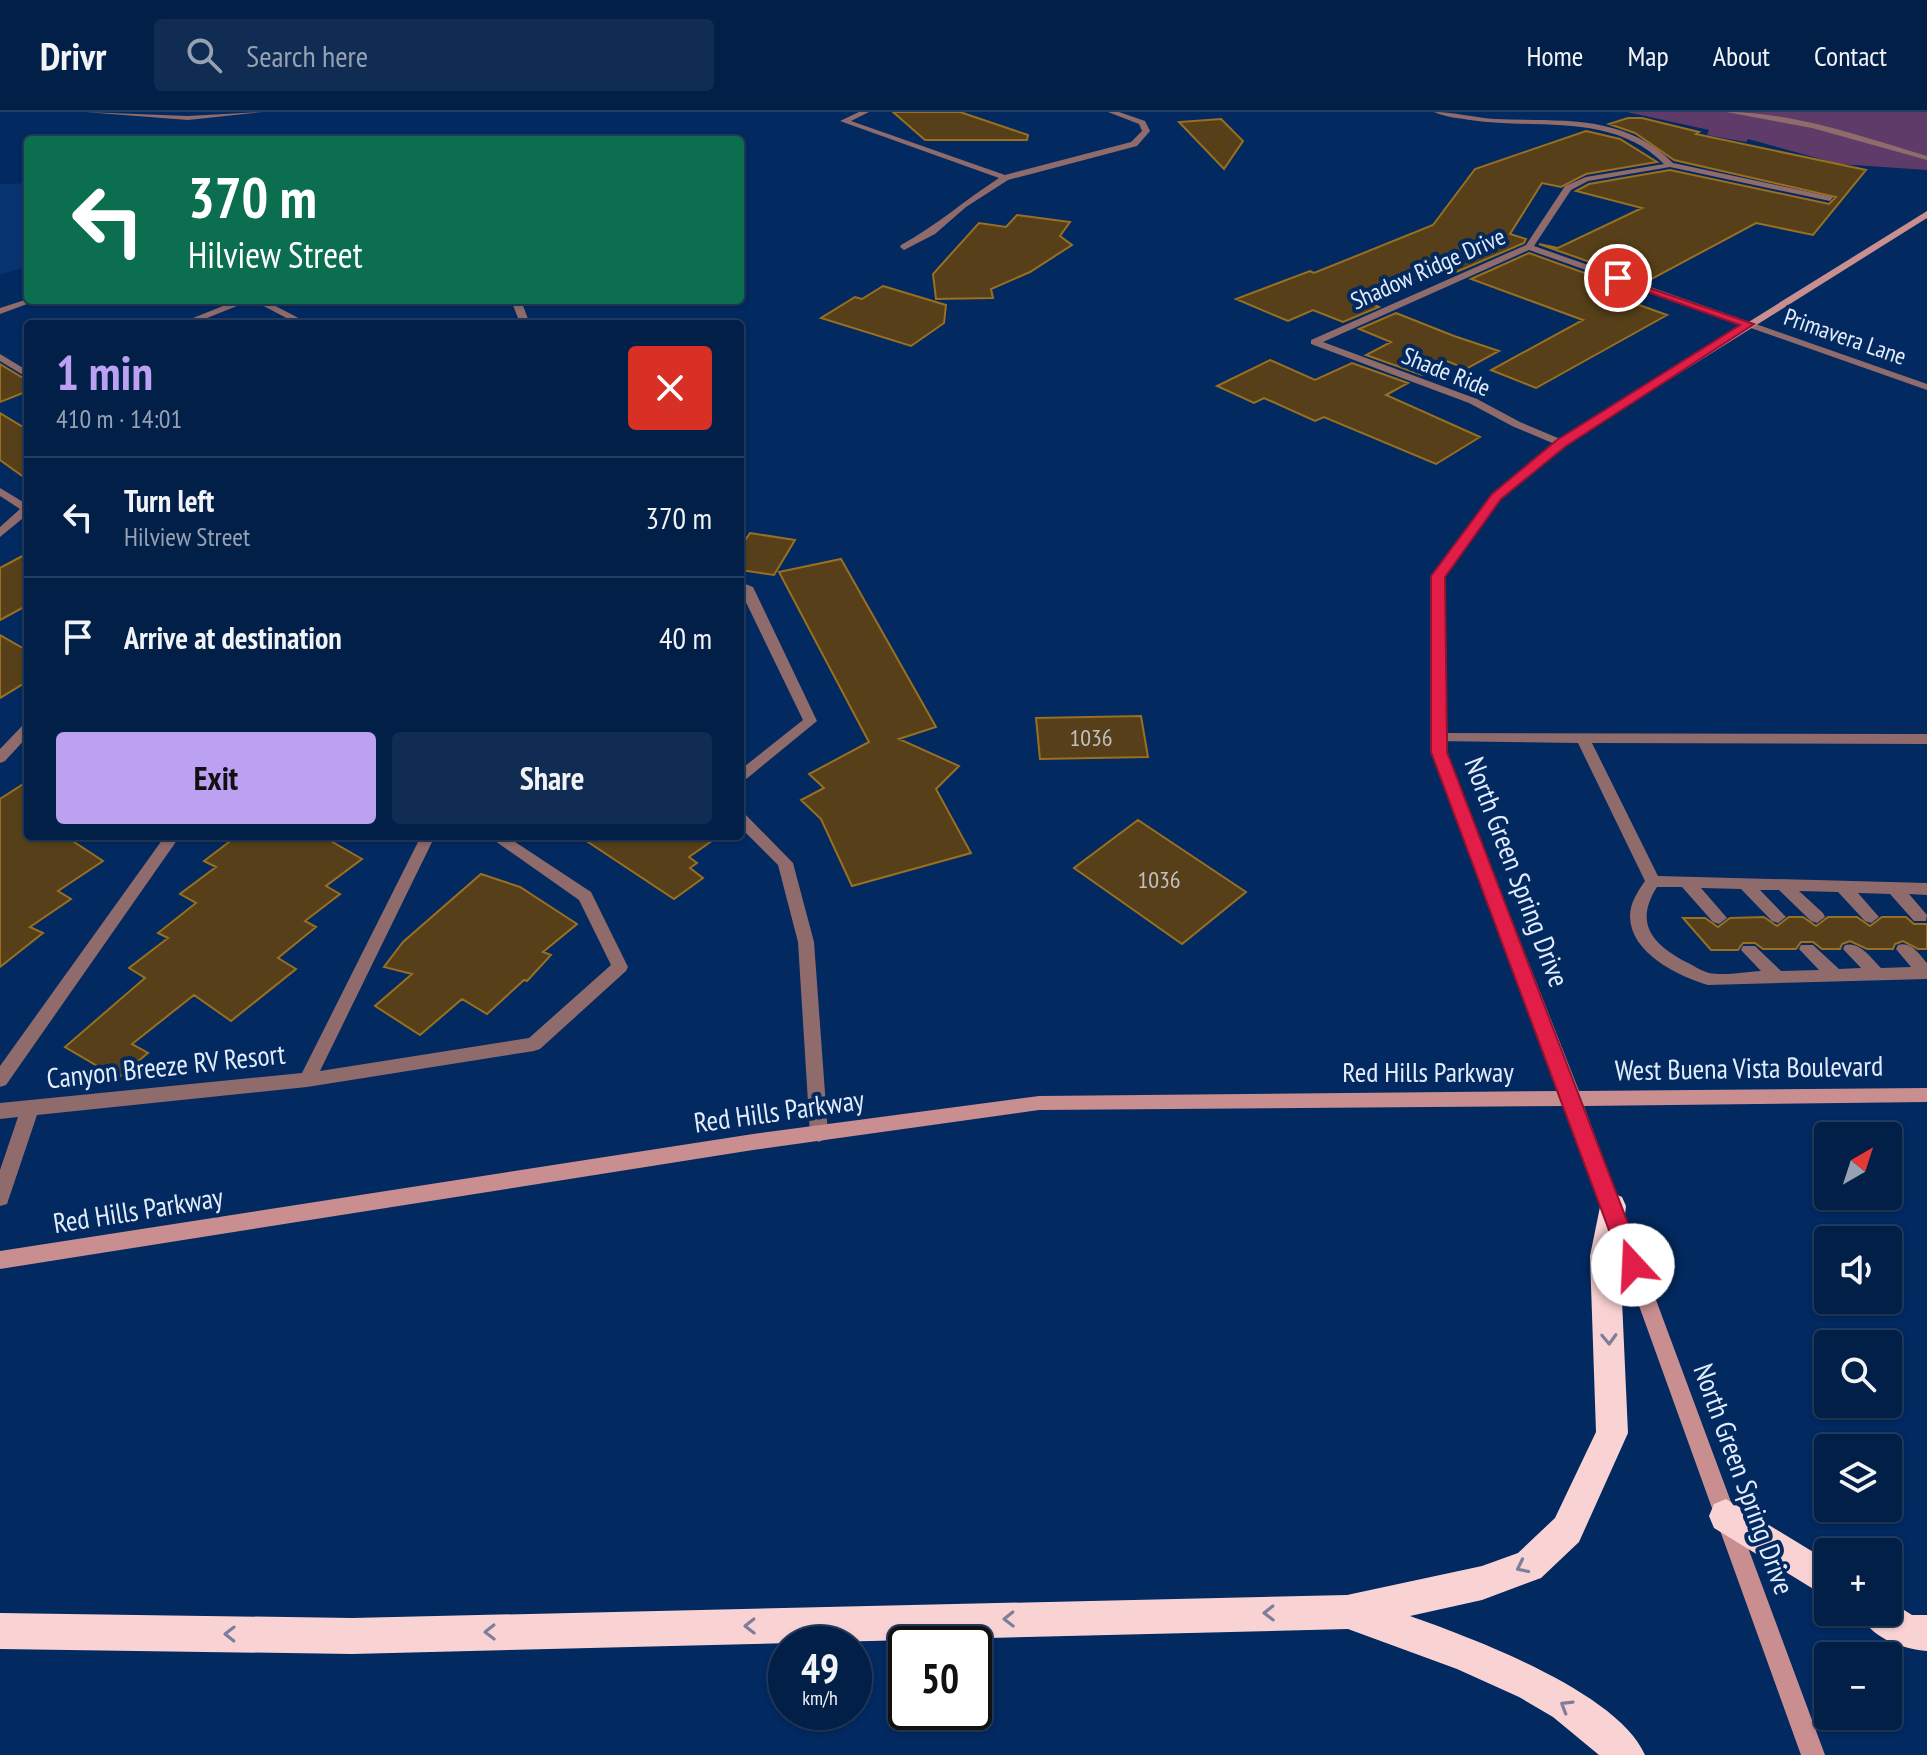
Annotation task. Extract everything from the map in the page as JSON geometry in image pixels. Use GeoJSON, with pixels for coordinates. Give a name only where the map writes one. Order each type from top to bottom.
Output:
{"type":"FeatureCollection","features":[{"type":"Feature","properties":{"kind":"highway"},"geometry":{"type":"LineString","coordinates":[[0,1631],[352,1636],[1347,1612],[1482,1583],[1529,1566],[1567,1530],[1612,1433],[1605,1256],[1612,1206]]}},
{"type":"Feature","properties":{"kind":"highway"},"geometry":{"type":"LineString","coordinates":[[1726,1516],[1814,1572]]}},
{"type":"Feature","properties":{"kind":"highway"},"geometry":{"type":"LineString","coordinates":[[1347,1612],[1498,1665],[1598,1726],[1626,1755]]}},
{"type":"Feature","properties":{"kind":"highway"},"geometry":{"type":"LineString","coordinates":[[1898,1626],[1908,1632],[1927,1633]]}},
{"type":"Feature","properties":{"kind":"main road","name":"North Green Spring Drive"},"geometry":{"type":"LineString","coordinates":[[1813,1755],[1573,1099],[1444,764],[1439,738],[1438,576],[1497,496],[1561,443],[1927,214]]}},
{"type":"Feature","properties":{"kind":"main road","name":"West Buena Vista Boulevard"},"geometry":{"type":"LineString","coordinates":[[1573,1099],[1769,1094],[1927,1095]]}},
{"type":"Feature","properties":{"kind":"main road","name":"Red Hills Parkway"},"geometry":{"type":"LineString","coordinates":[[0,1260],[1039,1103],[1573,1099]]}},
{"type":"Feature","properties":{"kind":"street"},"geometry":{"type":"LineString","coordinates":[[89,112],[197,118],[259,112]]}},
{"type":"Feature","properties":{"kind":"street"},"geometry":{"type":"LineString","coordinates":[[865,112],[844,121],[1005,178]]}},
{"type":"Feature","properties":{"kind":"street"},"geometry":{"type":"LineString","coordinates":[[904,247],[932,232],[963,205],[1005,178],[1134,144],[1142,138],[1146,131],[1142,123],[1112,112]]}},
{"type":"Feature","properties":{"kind":"street"},"geometry":{"type":"LineString","coordinates":[[1438,112],[1495,121],[1579,124],[1613,131],[1643,141],[1670,165],[1830,199]]}},
{"type":"Feature","properties":{"kind":"street"},"geometry":{"type":"LineString","coordinates":[[1730,112],[1813,126],[1927,158]]}},
{"type":"Feature","properties":{"kind":"street","name":"Shadow Ridge Drive"},"geometry":{"type":"LineString","coordinates":[[1314,342],[1529,247],[1568,188],[1586,179],[1670,165]]}},
{"type":"Feature","properties":{"kind":"street","name":"Primavera Lane"},"geometry":{"type":"LineString","coordinates":[[1529,247],[1927,387]]}},
{"type":"Feature","properties":{"kind":"street"},"geometry":{"type":"LineString","coordinates":[[0,311],[24,303]]}},
{"type":"Feature","properties":{"kind":"street"},"geometry":{"type":"LineString","coordinates":[[194,320],[236,304]]}},
{"type":"Feature","properties":{"kind":"street"},"geometry":{"type":"LineString","coordinates":[[265,304],[297,320]]}},
{"type":"Feature","properties":{"kind":"street","name":"Shade Ride"},"geometry":{"type":"LineString","coordinates":[[1314,342],[1473,401],[1561,443]]}},
{"type":"Feature","properties":{"kind":"street"},"geometry":{"type":"LineString","coordinates":[[0,357],[24,372]]}},
{"type":"Feature","properties":{"kind":"street"},"geometry":{"type":"LineString","coordinates":[[0,491],[24,507]]}},
{"type":"Feature","properties":{"kind":"street"},"geometry":{"type":"LineString","coordinates":[[0,533],[24,513]]}},
{"type":"Feature","properties":{"kind":"street"},"geometry":{"type":"LineString","coordinates":[[744,587],[747,587],[810,721],[744,774]]}},
{"type":"Feature","properties":{"kind":"street"},"geometry":{"type":"LineString","coordinates":[[0,758],[24,732]]}},
{"type":"Feature","properties":{"kind":"street"},"geometry":{"type":"LineString","coordinates":[[1439,738],[1927,739]]}},
{"type":"Feature","properties":{"kind":"street"},"geometry":{"type":"LineString","coordinates":[[1583,738],[1653,881]]}},
{"type":"Feature","properties":{"kind":"street"},"geometry":{"type":"LineString","coordinates":[[744,822],[785,863],[806,942],[819,1134]]}},
{"type":"Feature","properties":{"kind":"street","name":"Canyon Breeze RV Resort"},"geometry":{"type":"LineString","coordinates":[[0,1080],[170,840]]}},
{"type":"Feature","properties":{"kind":"street","name":"Canyon Breeze RV Resort"},"geometry":{"type":"LineString","coordinates":[[307,1080],[426,840]]}},
{"type":"Feature","properties":{"kind":"street","name":"Canyon Breeze RV Resort"},"geometry":{"type":"LineString","coordinates":[[0,1111],[307,1080],[534,1044],[620,967],[585,896],[501,840]]}},
{"type":"Feature","properties":{"kind":"street"},"geometry":{"type":"LineString","coordinates":[[1653,881],[1927,889]]}},
{"type":"Feature","properties":{"kind":"street"},"geometry":{"type":"LineString","coordinates":[[1653,881],[1638,898],[1636,915],[1651,949],[1676,967],[1708,979],[1927,973]]}},
{"type":"Feature","properties":{"kind":"street"},"geometry":{"type":"LineString","coordinates":[[1686,882],[1719,918]]}},
{"type":"Feature","properties":{"kind":"street"},"geometry":{"type":"LineString","coordinates":[[1745,884],[1778,917]]}},
{"type":"Feature","properties":{"kind":"street"},"geometry":{"type":"LineString","coordinates":[[1783,885],[1817,917]]}},
{"type":"Feature","properties":{"kind":"street"},"geometry":{"type":"LineString","coordinates":[[1842,886],[1871,917]]}},
{"type":"Feature","properties":{"kind":"street"},"geometry":{"type":"LineString","coordinates":[[1894,888],[1920,917]]}},
{"type":"Feature","properties":{"kind":"street"},"geometry":{"type":"LineString","coordinates":[[1807,949],[1835,975]]}},
{"type":"Feature","properties":{"kind":"street"},"geometry":{"type":"LineString","coordinates":[[1851,949],[1877,974]]}},
{"type":"Feature","properties":{"kind":"street"},"geometry":{"type":"LineString","coordinates":[[1904,949],[1927,973]]}},
{"type":"Feature","properties":{"kind":"street"},"geometry":{"type":"LineString","coordinates":[[1749,950],[1777,977]]}},
{"type":"Feature","properties":{"kind":"street","name":"Canyon Breeze RV Resort"},"geometry":{"type":"LineString","coordinates":[[0,1198],[30,1108]]}},
{"type":"Feature","properties":{"kind":"shaded area"},"geometry":{"type":"Polygon","coordinates":[[[1627,112],[1927,112],[1927,170],[1839,164],[1748,139],[1746,142],[1707,135],[1709,130],[1627,112]]]}},
{"type":"Feature","properties":{"kind":"shaded area"},"geometry":{"type":"Polygon","coordinates":[[[24,183],[24,267],[0,275],[0,184],[24,183]]]}},
{"type":"Feature","properties":{"kind":"building"},"geometry":{"type":"Polygon","coordinates":[[[893,112],[960,112],[1028,135],[1027,140],[925,140],[893,112]]]}},
{"type":"Feature","properties":{"kind":"building"},"geometry":{"type":"Polygon","coordinates":[[[1628,118],[1642,118],[1699,132],[1696,134],[1866,170],[1813,235],[1756,223],[1646,282],[1539,244],[1558,248],[1642,208],[1576,191],[1589,184],[1670,170],[1829,204],[1836,197],[1674,160],[1635,133],[1609,124],[1628,118]]]}},
{"type":"Feature","properties":{"kind":"building"},"geometry":{"type":"Polygon","coordinates":[[[1221,119],[1243,141],[1224,169],[1179,122],[1221,119]]]}},
{"type":"Feature","properties":{"kind":"building"},"geometry":{"type":"Polygon","coordinates":[[[1586,131],[1620,139],[1657,162],[1586,174],[1561,187],[1542,183],[1510,234],[1526,239],[1524,243],[1454,273],[1440,268],[1363,300],[1379,307],[1343,322],[1313,310],[1288,321],[1236,299],[1310,271],[1314,273],[1433,225],[1475,169],[1586,131]]]}},
{"type":"Feature","properties":{"kind":"building"},"geometry":{"type":"Polygon","coordinates":[[[1017,215],[1070,222],[1060,236],[1072,245],[1030,272],[991,289],[993,298],[936,299],[933,274],[979,223],[1006,227],[1017,215]]]}},
{"type":"Feature","properties":{"kind":"building"},"geometry":{"type":"Polygon","coordinates":[[[1529,253],[1632,290],[1617,297],[1667,315],[1536,388],[1491,370],[1583,320],[1471,279],[1529,253]]]}},
{"type":"Feature","properties":{"kind":"building"},"geometry":{"type":"Polygon","coordinates":[[[883,286],[946,305],[944,323],[911,346],[821,318],[855,297],[862,299],[883,286]]]}},
{"type":"Feature","properties":{"kind":"building"},"geometry":{"type":"Polygon","coordinates":[[[1396,313],[1499,351],[1466,369],[1447,361],[1422,375],[1366,355],[1391,342],[1359,329],[1396,313]]]}},
{"type":"Feature","properties":{"kind":"building"},"geometry":{"type":"Polygon","coordinates":[[[1270,360],[1315,380],[1352,363],[1408,383],[1386,395],[1480,437],[1436,464],[1324,417],[1315,421],[1264,398],[1254,403],[1217,386],[1270,360]]]}},
{"type":"Feature","properties":{"kind":"building"},"geometry":{"type":"Polygon","coordinates":[[[0,364],[24,379],[24,393],[0,402],[0,364]]]}},
{"type":"Feature","properties":{"kind":"building"},"geometry":{"type":"Polygon","coordinates":[[[0,413],[24,428],[24,477],[0,460],[0,413]]]}},
{"type":"Feature","properties":{"kind":"building"},"geometry":{"type":"Polygon","coordinates":[[[750,533],[795,540],[774,575],[744,571],[744,542],[750,533]]]}},
{"type":"Feature","properties":{"kind":"building"},"geometry":{"type":"Polygon","coordinates":[[[24,555],[24,607],[0,620],[0,568],[24,555]]]}},
{"type":"Feature","properties":{"kind":"building"},"geometry":{"type":"Polygon","coordinates":[[[841,559],[936,727],[899,739],[959,766],[936,789],[971,853],[852,886],[821,819],[801,800],[824,788],[809,774],[869,742],[779,572],[841,559]]]}},
{"type":"Feature","properties":{"kind":"building"},"geometry":{"type":"Polygon","coordinates":[[[0,635],[24,649],[24,683],[0,698],[0,635]]]}},
{"type":"Feature","properties":{"kind":"building"},"geometry":{"type":"Polygon","coordinates":[[[1141,716],[1148,757],[1040,759],[1036,718],[1141,716]]]}},
{"type":"Feature","properties":{"kind":"building"},"geometry":{"type":"Polygon","coordinates":[[[24,784],[24,840],[71,840],[103,861],[58,891],[71,899],[30,927],[43,933],[0,967],[0,799],[24,784]]]}},
{"type":"Feature","properties":{"kind":"building"},"geometry":{"type":"Polygon","coordinates":[[[1138,820],[1246,892],[1182,944],[1074,868],[1138,820]]]}},
{"type":"Feature","properties":{"kind":"building"},"geometry":{"type":"Polygon","coordinates":[[[232,840],[329,840],[362,859],[326,886],[340,894],[305,921],[316,927],[278,958],[296,969],[231,1021],[194,995],[132,1044],[148,1053],[118,1078],[65,1047],[145,978],[129,968],[168,938],[158,933],[196,903],[180,894],[216,867],[204,861],[232,840]]]}},
{"type":"Feature","properties":{"kind":"building"},"geometry":{"type":"Polygon","coordinates":[[[585,840],[713,840],[689,857],[697,863],[690,868],[703,878],[674,899],[585,840]]]}},
{"type":"Feature","properties":{"kind":"building"},"geometry":{"type":"Polygon","coordinates":[[[481,874],[520,887],[577,924],[543,952],[551,955],[527,981],[524,980],[487,1014],[462,999],[420,1035],[375,1006],[412,974],[384,967],[403,942],[481,874]]]}},
{"type":"Feature","properties":{"kind":"building"},"geometry":{"type":"Polygon","coordinates":[[[1764,917],[1777,926],[1789,917],[1803,917],[1816,926],[1828,917],[1857,917],[1870,926],[1882,917],[1906,917],[1914,924],[1927,924],[1927,949],[1918,949],[1903,941],[1895,944],[1893,949],[1867,949],[1850,941],[1842,944],[1840,949],[1822,949],[1813,942],[1801,942],[1796,949],[1763,949],[1755,943],[1743,943],[1738,950],[1711,950],[1683,918],[1705,918],[1718,927],[1730,918],[1764,917]]]}},
{"type":"Feature","properties":{"kind":"route"},"geometry":{"type":"LineString","coordinates":[[1618,278],[1749,324],[1561,443],[1497,496],[1438,576],[1439,752],[1573,1099],[1633,1265]]}}]}
